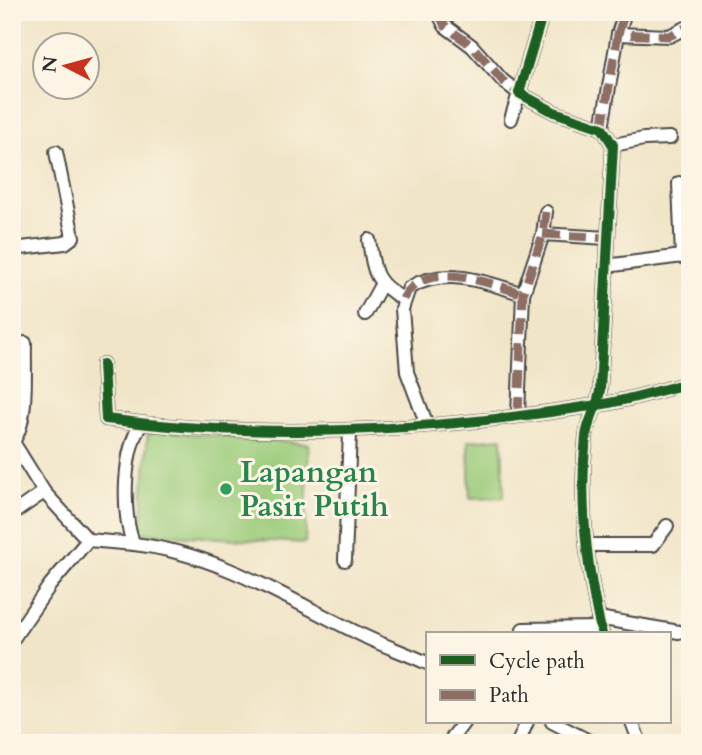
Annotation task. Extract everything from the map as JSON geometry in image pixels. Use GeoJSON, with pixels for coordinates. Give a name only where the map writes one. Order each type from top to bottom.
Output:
{"type":"FeatureCollection","features":[{"type":"Feature","properties":{"kind":"street"},"geometry":{"type":"LineString","coordinates":[[438,12],[445,26],[472,46],[503,81],[519,93],[554,112],[602,128]]}},
{"type":"Feature","properties":{"kind":"street"},"geometry":{"type":"LineString","coordinates":[[511,120],[542,12]]}},
{"type":"Feature","properties":{"kind":"street"},"geometry":{"type":"LineString","coordinates":[[586,432],[598,405],[606,266],[612,145],[602,128],[618,34],[625,12]]}},
{"type":"Feature","properties":{"kind":"street"},"geometry":{"type":"LineString","coordinates":[[618,34],[669,36],[690,26]]}},
{"type":"Feature","properties":{"kind":"street"},"geometry":{"type":"LineString","coordinates":[[612,145],[644,139],[670,138]]}},
{"type":"Feature","properties":{"kind":"street"},"geometry":{"type":"LineString","coordinates":[[12,248],[65,243],[74,237],[55,152]]}},
{"type":"Feature","properties":{"kind":"street"},"geometry":{"type":"LineString","coordinates":[[606,266],[686,256],[679,183]]}},
{"type":"Feature","properties":{"kind":"street"},"geometry":{"type":"LineString","coordinates":[[518,415],[523,294],[543,234],[546,212]]}},
{"type":"Feature","properties":{"kind":"street"},"geometry":{"type":"LineString","coordinates":[[543,234],[583,239],[607,238]]}},
{"type":"Feature","properties":{"kind":"street"},"geometry":{"type":"LineString","coordinates":[[369,240],[374,271],[381,285],[403,299]]}},
{"type":"Feature","properties":{"kind":"street"},"geometry":{"type":"LineString","coordinates":[[427,425],[407,372],[403,299],[409,288],[421,281],[442,276],[482,281],[523,294]]}},
{"type":"Feature","properties":{"kind":"street"},"geometry":{"type":"LineString","coordinates":[[365,314],[381,285]]}},
{"type":"Feature","properties":{"kind":"street"},"geometry":{"type":"LineString","coordinates":[[25,342],[22,417],[13,442],[44,492],[88,540],[156,546],[228,567],[367,638],[426,663]]}},
{"type":"Feature","properties":{"kind":"street"},"geometry":{"type":"LineString","coordinates":[[103,364],[106,419],[142,424],[350,432],[598,405],[690,383]]}},
{"type":"Feature","properties":{"kind":"street"},"geometry":{"type":"LineString","coordinates":[[577,408],[586,432],[587,545],[600,627]]}},
{"type":"Feature","properties":{"kind":"street"},"geometry":{"type":"LineString","coordinates":[[134,544],[128,523],[128,466],[132,441],[142,424]]}},
{"type":"Feature","properties":{"kind":"street"},"geometry":{"type":"LineString","coordinates":[[345,560],[350,432]]}},
{"type":"Feature","properties":{"kind":"street"},"geometry":{"type":"LineString","coordinates":[[12,514],[44,492]]}},
{"type":"Feature","properties":{"kind":"street"},"geometry":{"type":"LineString","coordinates":[[587,545],[653,545],[667,526]]}},
{"type":"Feature","properties":{"kind":"street"},"geometry":{"type":"LineString","coordinates":[[12,640],[50,585],[88,540]]}},
{"type":"Feature","properties":{"kind":"street"},"geometry":{"type":"LineString","coordinates":[[523,629],[600,627],[679,632]]}},
{"type":"Feature","properties":{"kind":"street"},"geometry":{"type":"LineString","coordinates":[[452,738],[462,724]]}},
{"type":"Feature","properties":{"kind":"street"},"geometry":{"type":"LineString","coordinates":[[518,743],[526,724]]}},
{"type":"Feature","properties":{"kind":"street"},"geometry":{"type":"LineString","coordinates":[[556,724],[593,743]]}},
{"type":"Feature","properties":{"kind":"street"},"geometry":{"type":"LineString","coordinates":[[633,724],[640,743]]}},
{"type":"Feature","properties":{"kind":"green space","name":"Lapangan Pasir Putih"},"geometry":{"type":"Polygon","coordinates":[[[148,430],[309,444],[305,543],[141,533],[148,430]]]}},
{"type":"Feature","properties":{"kind":"green space"},"geometry":{"type":"Polygon","coordinates":[[[502,438],[504,497],[470,498],[468,441],[502,438]]]}},
{"type":"Feature","properties":{"kind":"marked path"},"geometry":{"type":"LineString","coordinates":[[438,12],[445,26],[472,46],[503,81],[519,93]]}},
{"type":"Feature","properties":{"kind":"marked path"},"geometry":{"type":"LineString","coordinates":[[618,34],[625,12]]}},
{"type":"Feature","properties":{"kind":"marked path"},"geometry":{"type":"LineString","coordinates":[[602,128],[618,34],[669,36],[690,26]]}},
{"type":"Feature","properties":{"kind":"marked path"},"geometry":{"type":"LineString","coordinates":[[518,415],[523,294],[543,234],[546,212]]}},
{"type":"Feature","properties":{"kind":"marked path"},"geometry":{"type":"LineString","coordinates":[[543,234],[607,238]]}},
{"type":"Feature","properties":{"kind":"marked path"},"geometry":{"type":"LineString","coordinates":[[403,299],[413,286],[426,279],[442,276],[476,280],[523,294]]}},
{"type":"Feature","properties":{"kind":"cycle path"},"geometry":{"type":"LineString","coordinates":[[543,12],[519,93],[554,112],[602,128],[613,145],[600,390],[586,436],[583,485],[588,561],[602,632]]}},
{"type":"Feature","properties":{"kind":"cycle path"},"geometry":{"type":"LineString","coordinates":[[103,364],[106,419],[229,430],[352,430],[475,421],[609,403],[690,383]]}},
{"type":"Feature","properties":{"kind":"place","name":"Lapangan Pasir Putih"},"geometry":{"type":"Point","coordinates":[226,489]}}]}
